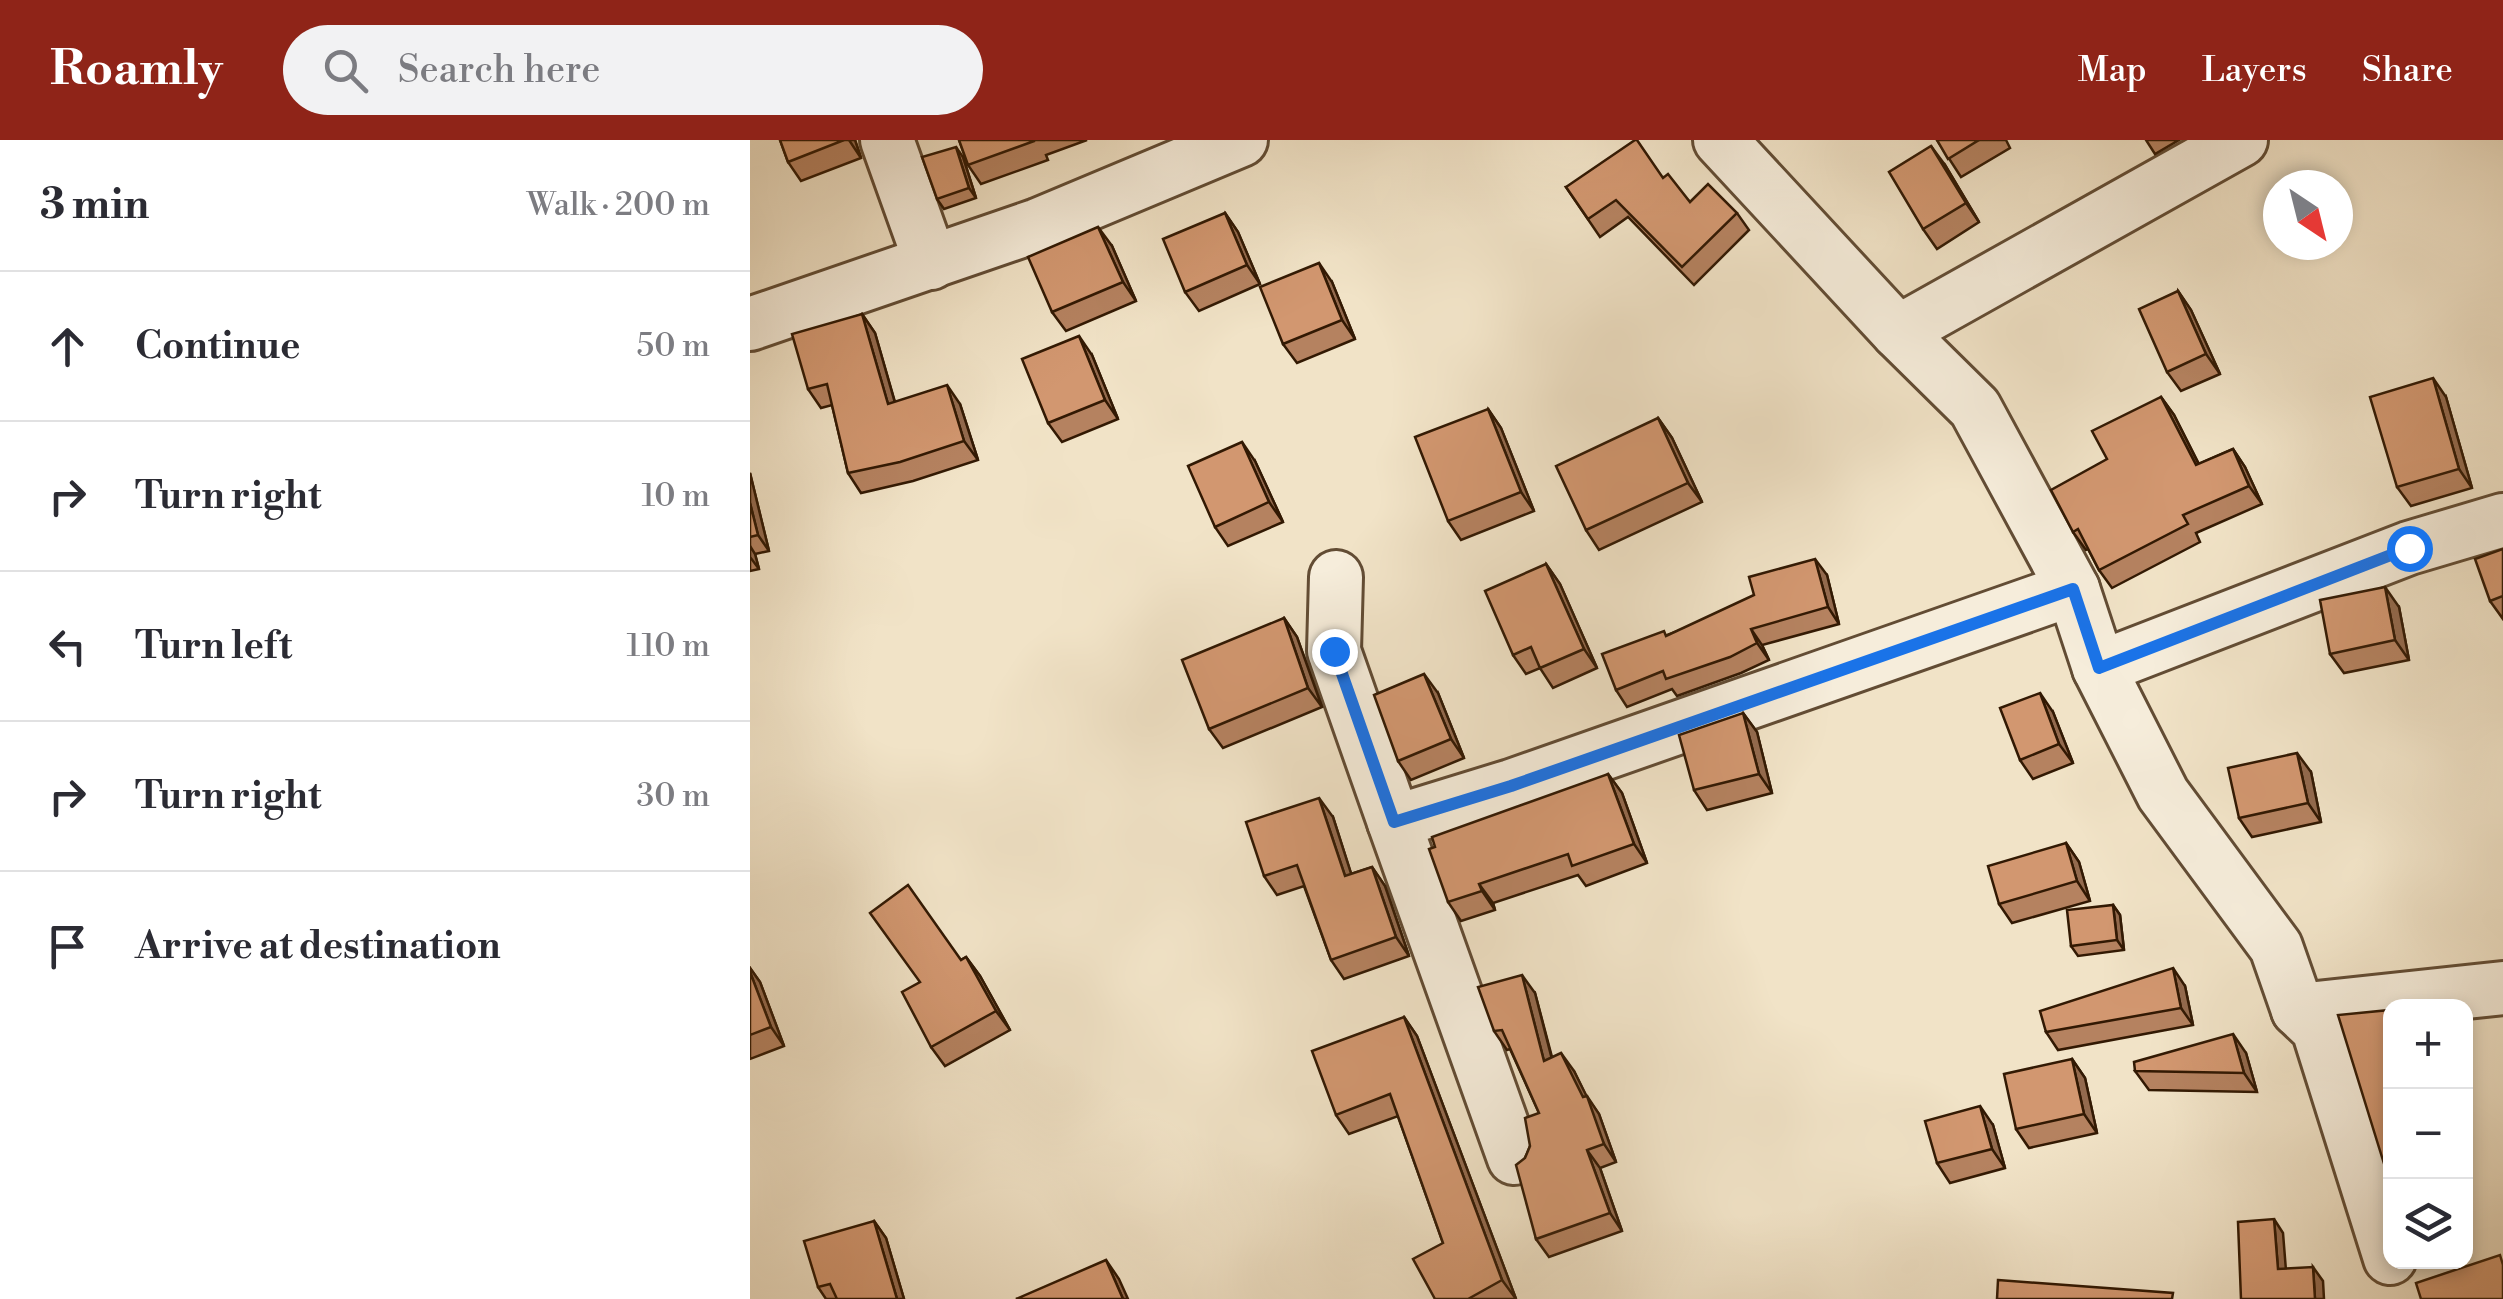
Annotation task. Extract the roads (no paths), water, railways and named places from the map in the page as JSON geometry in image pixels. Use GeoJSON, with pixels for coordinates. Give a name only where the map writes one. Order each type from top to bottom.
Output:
{"type":"FeatureCollection","features":[{"type":"Feature","properties":{"kind":"street"},"geometry":{"type":"LineString","coordinates":[[887,140],[932,263]]}},
{"type":"Feature","properties":{"kind":"street"},"geometry":{"type":"LineString","coordinates":[[750,324],[1038,225],[1241,140]]}},
{"type":"Feature","properties":{"kind":"street"},"geometry":{"type":"LineString","coordinates":[[1720,140],[1898,332],[1975,408],[2073,589],[2099,668],[2163,794],[2276,946],[2298,1010],[2318,1029],[2383,1235]]}},
{"type":"Feature","properties":{"kind":"street"},"geometry":{"type":"LineString","coordinates":[[1898,332],[2241,140]]}},
{"type":"Feature","properties":{"kind":"street"},"geometry":{"type":"LineString","coordinates":[[2099,668],[2409,548],[2503,520]]}},
{"type":"Feature","properties":{"kind":"street"},"geometry":{"type":"LineString","coordinates":[[1336,576],[1334,651],[1514,1158]]}},
{"type":"Feature","properties":{"kind":"street"},"geometry":{"type":"LineString","coordinates":[[1394,822],[1511,786],[2073,589]]}},
{"type":"Feature","properties":{"kind":"street"},"geometry":{"type":"LineString","coordinates":[[2298,1010],[2503,988]]}},
{"type":"Feature","properties":{"kind":"street"},"geometry":{"type":"LineString","coordinates":[[2394,1269],[2405,1299]]}}]}
